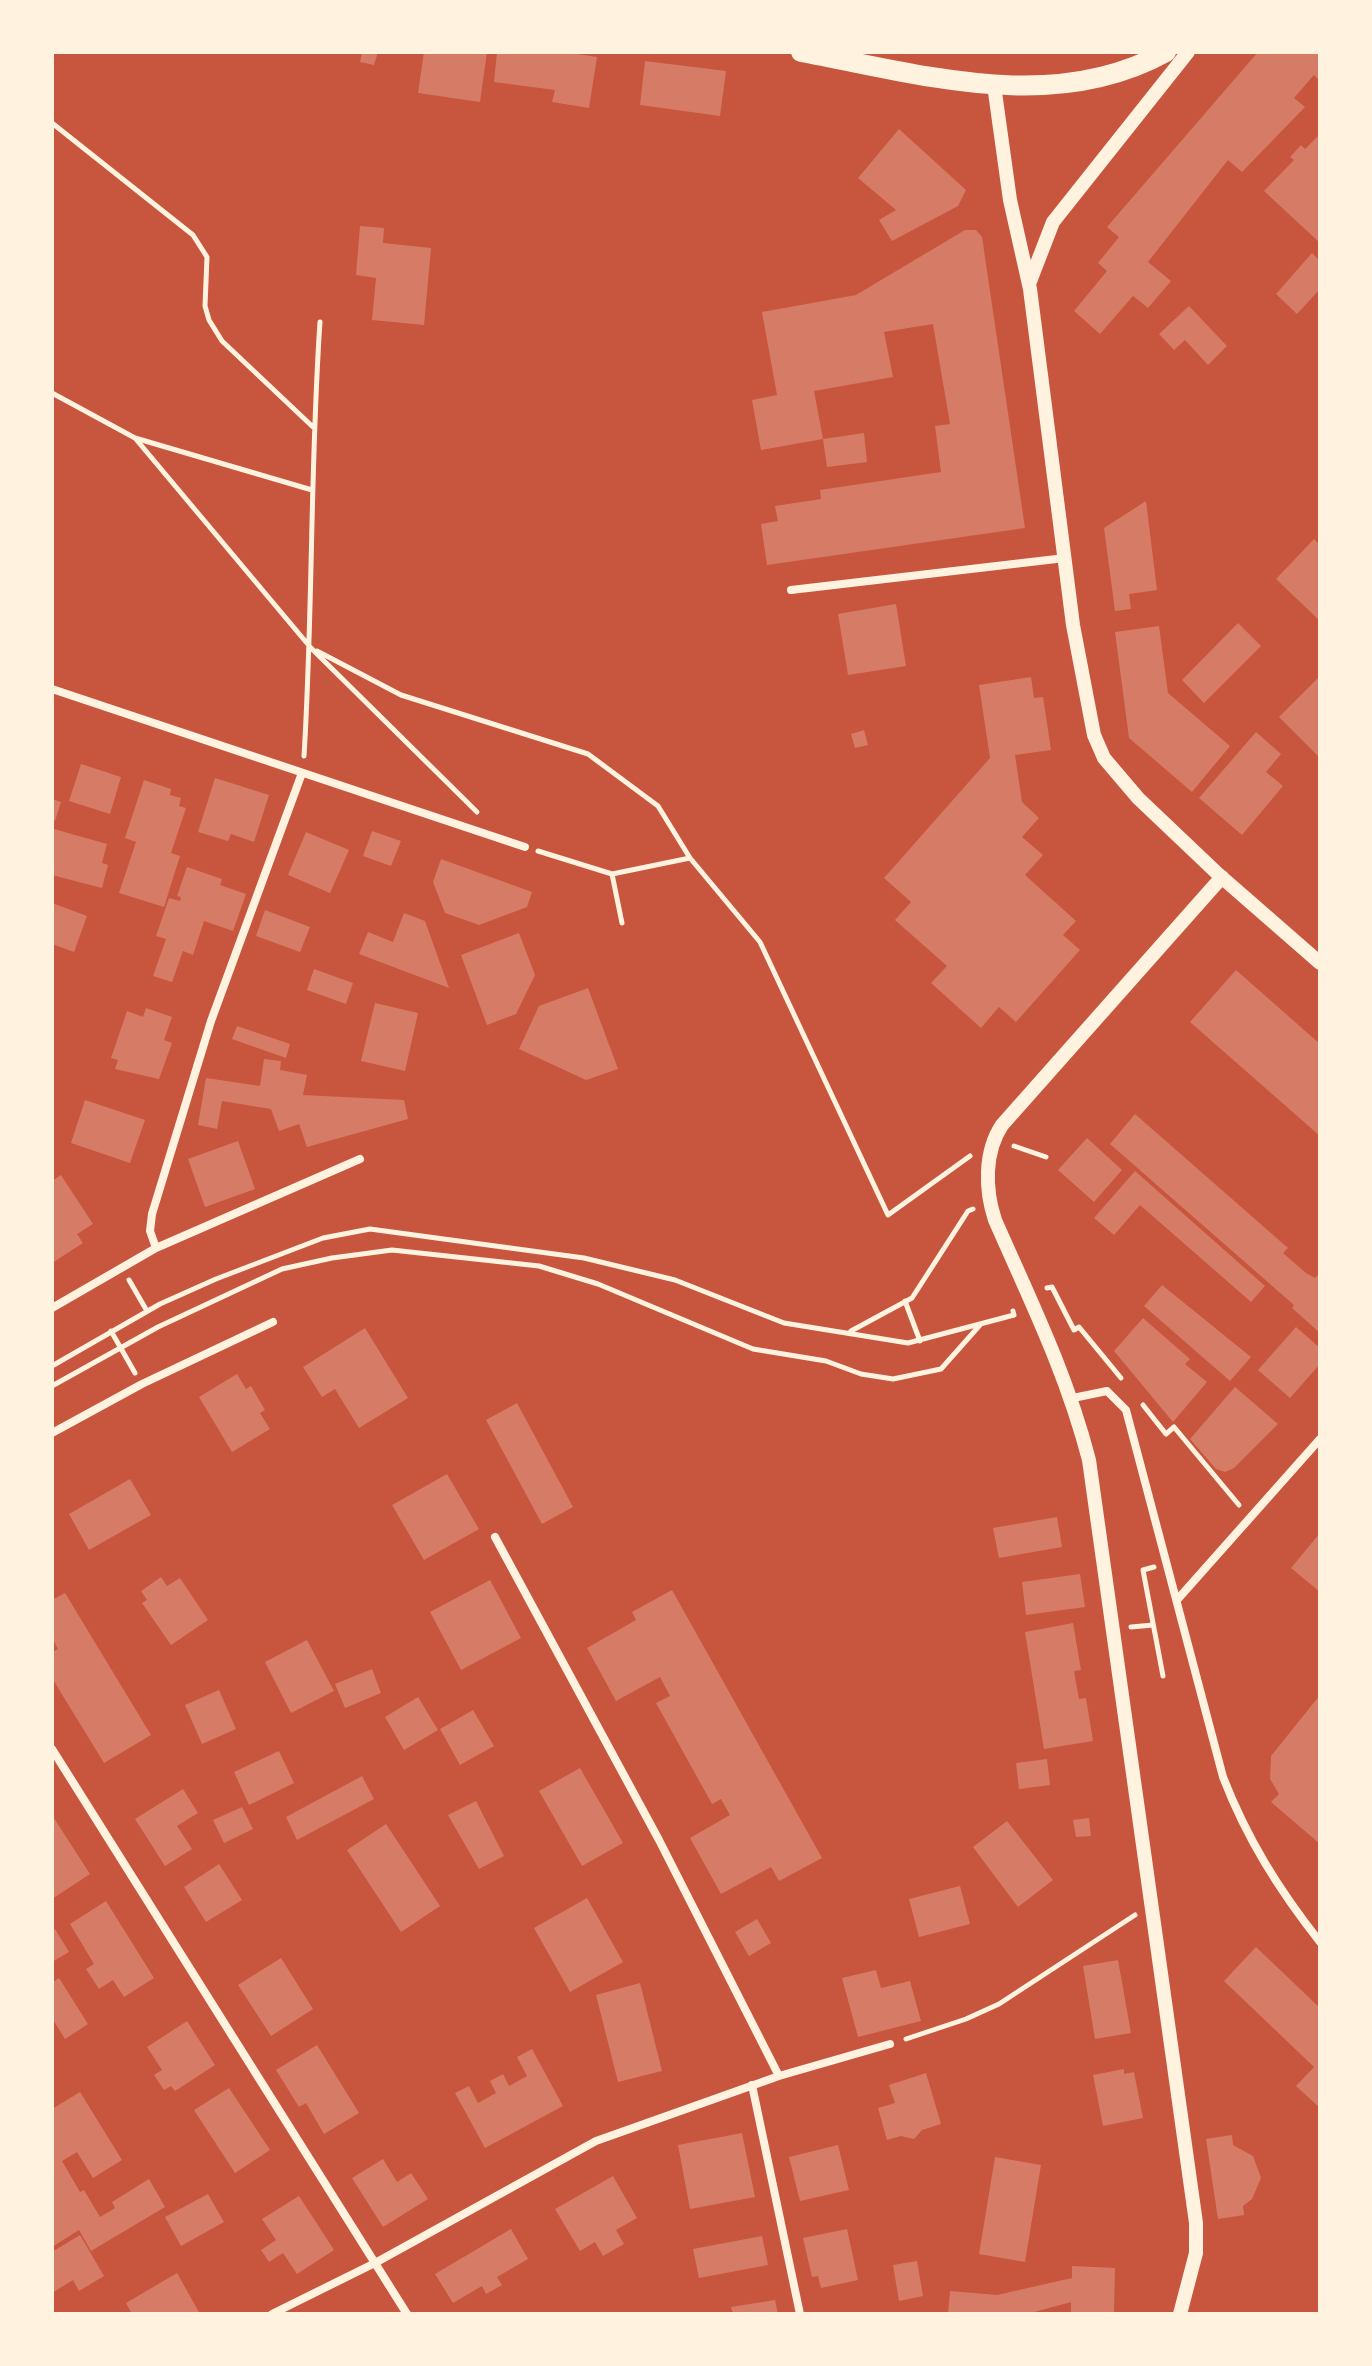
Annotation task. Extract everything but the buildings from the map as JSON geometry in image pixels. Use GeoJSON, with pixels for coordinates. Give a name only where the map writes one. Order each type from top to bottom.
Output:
{"type":"FeatureCollection","features":[{"type":"Feature","properties":{"kind":"main road"},"geometry":{"type":"LineString","coordinates":[[801,52],[994,85],[1035,88],[1081,84],[1166,52]]}},
{"type":"Feature","properties":{"kind":"street"},"geometry":{"type":"LineString","coordinates":[[1029,284],[1053,222],[1188,52]]}},
{"type":"Feature","properties":{"kind":"street"},"geometry":{"type":"LineString","coordinates":[[994,85],[1010,200],[1029,284],[1085,694],[1104,758],[1138,798],[1320,963]]}},
{"type":"Feature","properties":{"kind":"street"},"geometry":{"type":"LineString","coordinates":[[791,590],[1065,558]]}},
{"type":"Feature","properties":{"kind":"street"},"geometry":{"type":"LineString","coordinates":[[52,689],[525,847]]}},
{"type":"Feature","properties":{"kind":"street"},"geometry":{"type":"LineString","coordinates":[[156,1248],[150,1231],[152,1214],[211,1021],[302,773]]}},
{"type":"Feature","properties":{"kind":"street"},"geometry":{"type":"LineString","coordinates":[[1180,2314],[1196,2253],[1196,2223],[1089,1460],[1073,1398],[990,1203],[989,1154],[1002,1125],[1222,877]]}},
{"type":"Feature","properties":{"kind":"street"},"geometry":{"type":"LineString","coordinates":[[52,1308],[156,1248],[360,1159]]}},
{"type":"Feature","properties":{"kind":"street"},"geometry":{"type":"LineString","coordinates":[[52,1433],[142,1384],[273,1322]]}},
{"type":"Feature","properties":{"kind":"street"},"geometry":{"type":"LineString","coordinates":[[1073,1398],[1107,1391],[1126,1410],[1223,1777],[1244,1830],[1269,1874],[1320,1942]]}},
{"type":"Feature","properties":{"kind":"street"},"geometry":{"type":"LineString","coordinates":[[1177,1600],[1320,1439]]}},
{"type":"Feature","properties":{"kind":"street"},"geometry":{"type":"LineString","coordinates":[[495,1537],[659,1840],[779,2076]]}},
{"type":"Feature","properties":{"kind":"street"},"geometry":{"type":"LineString","coordinates":[[52,1749],[407,2314]]}},
{"type":"Feature","properties":{"kind":"street"},"geometry":{"type":"LineString","coordinates":[[272,2314],[375,2263],[596,2141],[779,2076],[890,2044]]}},
{"type":"Feature","properties":{"kind":"street"},"geometry":{"type":"LineString","coordinates":[[752,2085],[800,2314]]}},
{"type":"Feature","properties":{"kind":"path"},"geometry":{"type":"LineString","coordinates":[[52,123],[193,235],[207,257],[205,306],[209,320],[222,341],[313,427]]}},
{"type":"Feature","properties":{"kind":"path"},"geometry":{"type":"LineString","coordinates":[[302,773],[311,648],[313,427],[320,322]]}},
{"type":"Feature","properties":{"kind":"path"},"geometry":{"type":"LineString","coordinates":[[52,393],[135,438],[312,490]]}},
{"type":"Feature","properties":{"kind":"path"},"geometry":{"type":"LineString","coordinates":[[135,438],[311,648],[506,840]]}},
{"type":"Feature","properties":{"kind":"path"},"geometry":{"type":"LineString","coordinates":[[311,648],[401,695],[588,754],[658,806],[690,858],[760,942],[888,1215],[963,1160]]}},
{"type":"Feature","properties":{"kind":"path"},"geometry":{"type":"LineString","coordinates":[[525,847],[612,874],[690,858]]}},
{"type":"Feature","properties":{"kind":"path"},"geometry":{"type":"LineString","coordinates":[[612,874],[622,923]]}},
{"type":"Feature","properties":{"kind":"path"},"geometry":{"type":"LineString","coordinates":[[1013,1146],[1046,1157]]}},
{"type":"Feature","properties":{"kind":"path"},"geometry":{"type":"LineString","coordinates":[[850,1332],[912,1298],[968,1211],[990,1203]]}},
{"type":"Feature","properties":{"kind":"path"},"geometry":{"type":"LineString","coordinates":[[52,1366],[147,1311],[216,1279],[323,1238],[370,1229],[584,1258],[675,1280],[784,1323],[908,1343],[1014,1315],[1009,1303]]}},
{"type":"Feature","properties":{"kind":"path"},"geometry":{"type":"LineString","coordinates":[[52,1386],[120,1347],[282,1269],[392,1250],[539,1266],[613,1290],[753,1349],[826,1361],[861,1374],[893,1379],[941,1369],[980,1325]]}},
{"type":"Feature","properties":{"kind":"path"},"geometry":{"type":"LineString","coordinates":[[121,1266],[147,1311]]}},
{"type":"Feature","properties":{"kind":"path"},"geometry":{"type":"LineString","coordinates":[[1047,1288],[1052,1287],[1074,1330],[1079,1327],[1128,1386]]}},
{"type":"Feature","properties":{"kind":"path"},"geometry":{"type":"LineString","coordinates":[[905,1301],[920,1341]]}},
{"type":"Feature","properties":{"kind":"path"},"geometry":{"type":"LineString","coordinates":[[111,1331],[142,1384]]}},
{"type":"Feature","properties":{"kind":"path"},"geometry":{"type":"LineString","coordinates":[[1137,1398],[1166,1434],[1174,1427],[1250,1518]]}},
{"type":"Feature","properties":{"kind":"path"},"geometry":{"type":"LineString","coordinates":[[1143,1570],[1163,1676]]}},
{"type":"Feature","properties":{"kind":"path"},"geometry":{"type":"LineString","coordinates":[[1131,1626],[1153,1625]]}},
{"type":"Feature","properties":{"kind":"path"},"geometry":{"type":"LineString","coordinates":[[890,2044],[966,2019],[999,2004],[1126,1919]]}}]}
